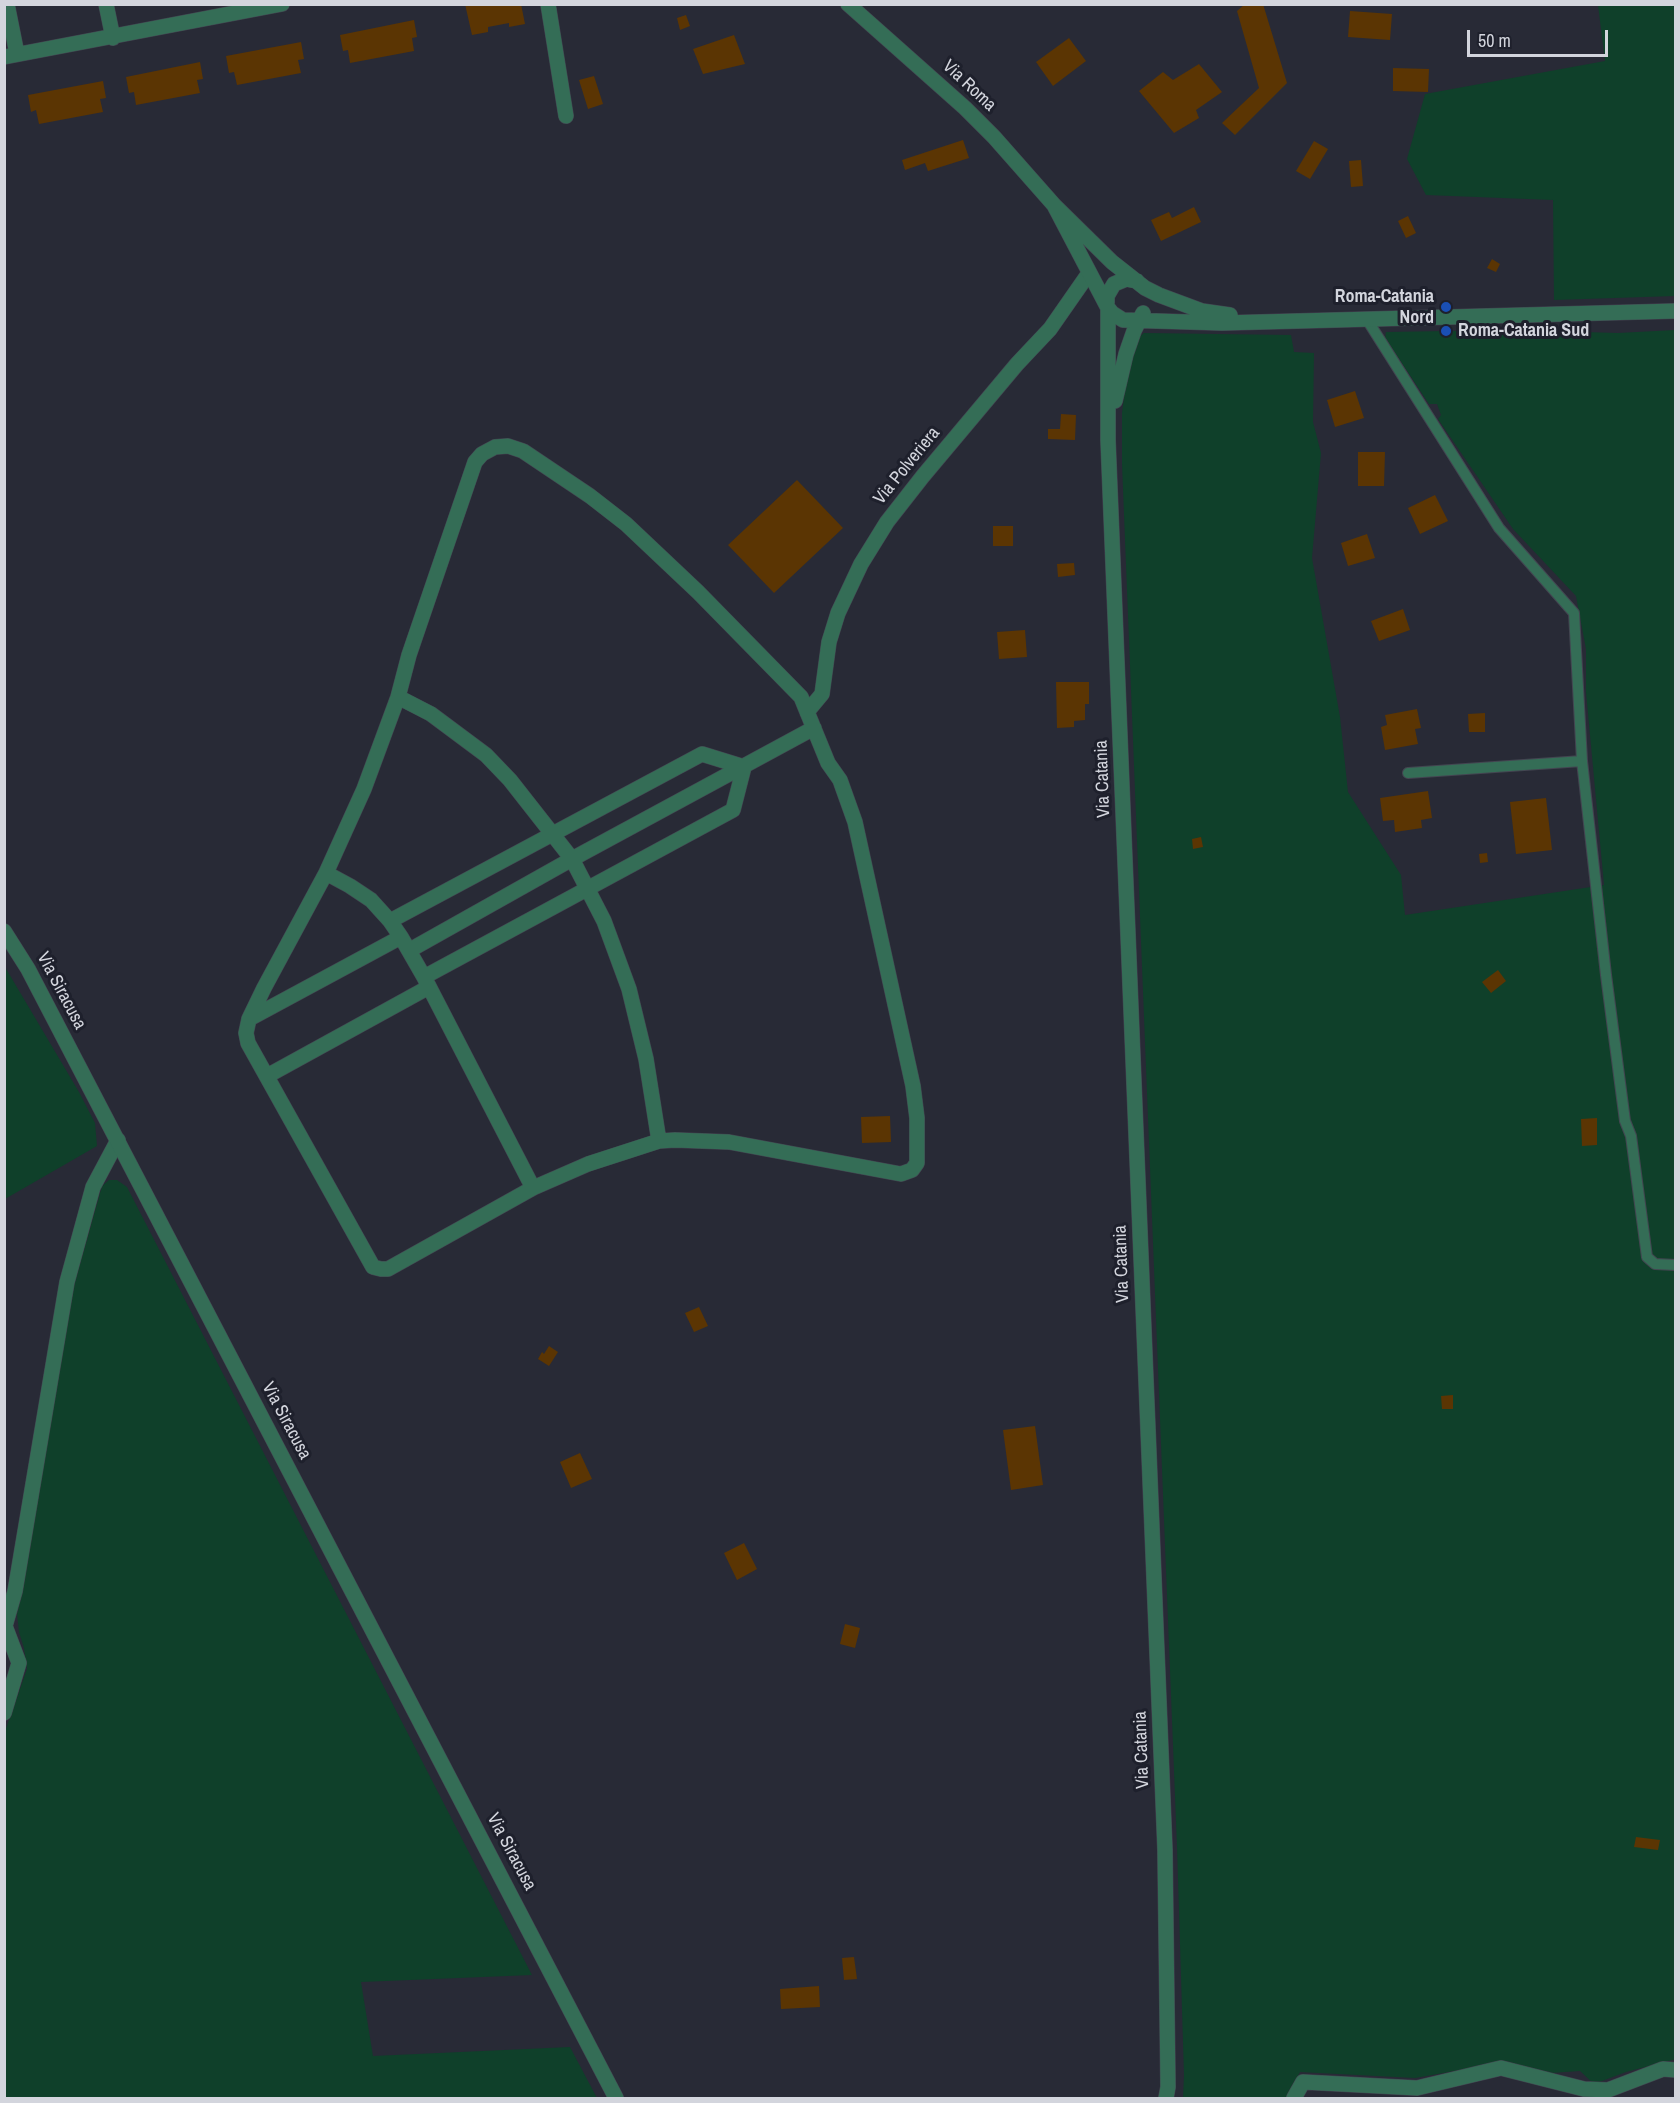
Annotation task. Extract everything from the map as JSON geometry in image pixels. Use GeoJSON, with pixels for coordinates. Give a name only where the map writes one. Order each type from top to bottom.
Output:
{"type":"FeatureCollection","features":[{"type":"Feature","properties":{"kind":"street"},"geometry":{"type":"LineString","coordinates":[[7,4],[11,56],[282,4]]}},
{"type":"Feature","properties":{"kind":"street"},"geometry":{"type":"LineString","coordinates":[[106,4],[113,38]]}},
{"type":"Feature","properties":{"kind":"street"},"geometry":{"type":"LineString","coordinates":[[548,4],[566,116]]}},
{"type":"Feature","properties":{"kind":"street","name":"Via Roma"},"geometry":{"type":"LineString","coordinates":[[848,4],[965,108],[1054,205]]}},
{"type":"Feature","properties":{"kind":"street"},"geometry":{"type":"LineString","coordinates":[[1054,205],[1089,273],[1117,317],[1222,323],[1676,311]]}},
{"type":"Feature","properties":{"kind":"street"},"geometry":{"type":"LineString","coordinates":[[1054,205],[1112,262],[1142,285],[1149,300],[1138,318],[1126,354],[1108,440]]}},
{"type":"Feature","properties":{"kind":"street","name":"Via Polveriera"},"geometry":{"type":"LineString","coordinates":[[807,712],[822,694],[829,642],[838,613],[861,564],[887,522],[1017,364],[1050,329],[1089,273]]}},
{"type":"Feature","properties":{"kind":"street"},"geometry":{"type":"LineString","coordinates":[[1108,440],[1108,305],[1110,289],[1120,280],[1133,280],[1179,304],[1202,311],[1277,321]]}},
{"type":"Feature","properties":{"kind":"street","name":"Via Catania"},"geometry":{"type":"LineString","coordinates":[[1108,440],[1165,1850],[1167,2093]]}},
{"type":"Feature","properties":{"kind":"street"},"geometry":{"type":"LineString","coordinates":[[508,446],[523,451],[590,496],[626,524],[698,592],[801,697],[828,763],[840,780],[855,822],[913,1086],[917,1118],[917,1163],[912,1170],[901,1174],[729,1142],[659,1141],[588,1164],[533,1188],[388,1269],[373,1267],[248,1043],[246,1033],[249,1019],[326,873],[364,789],[398,697],[409,655],[475,462],[482,454],[495,447],[508,446]]}},
{"type":"Feature","properties":{"kind":"street"},"geometry":{"type":"LineString","coordinates":[[398,697],[431,714],[486,755],[510,780],[572,859],[604,921],[629,988],[646,1059],[659,1141]]}},
{"type":"Feature","properties":{"kind":"street"},"geometry":{"type":"LineString","coordinates":[[249,1019],[405,944],[572,859],[814,728]]}},
{"type":"Feature","properties":{"kind":"street"},"geometry":{"type":"LineString","coordinates":[[390,921],[702,754],[744,767]]}},
{"type":"Feature","properties":{"kind":"street"},"geometry":{"type":"LineString","coordinates":[[267,1076],[588,888],[733,810],[744,767]]}},
{"type":"Feature","properties":{"kind":"street"},"geometry":{"type":"LineString","coordinates":[[326,873],[371,900],[390,921],[426,982],[533,1188]]}},
{"type":"Feature","properties":{"kind":"street","name":"Via Siracusa"},"geometry":{"type":"LineString","coordinates":[[4,931],[28,969],[118,1140],[616,2098]]}},
{"type":"Feature","properties":{"kind":"street"},"geometry":{"type":"LineString","coordinates":[[4,1713],[19,1664],[5,1626],[15,1591],[67,1282],[93,1187],[118,1140]]}},
{"type":"Feature","properties":{"kind":"street"},"geometry":{"type":"LineString","coordinates":[[1294,2098],[1303,2082],[1417,2088],[1501,2068],[1584,2089],[1608,2090],[1663,2069],[1676,2070]]}},
{"type":"Feature","properties":{"kind":"lane"},"geometry":{"type":"LineString","coordinates":[[1366,318],[1499,528],[1574,613],[1582,761],[1625,1120],[1631,1136],[1647,1257],[1655,1264],[1676,1265]]}},
{"type":"Feature","properties":{"kind":"lane"},"geometry":{"type":"LineString","coordinates":[[1408,773],[1582,761]]}},
{"type":"Feature","properties":{"kind":"green space"},"geometry":{"type":"Polygon","coordinates":[[[1598,5],[1675,5],[1675,296],[1554,300],[1553,200],[1426,195],[1407,159],[1425,94],[1605,61],[1598,5]]]}},
{"type":"Feature","properties":{"kind":"green space"},"geometry":{"type":"Polygon","coordinates":[[[1512,330],[1618,333],[1675,330],[1676,2059],[1626,2072],[1594,2084],[1580,2071],[1551,2073],[1501,2063],[1415,2078],[1300,2072],[1287,2098],[1183,2098],[1177,1846],[1122,464],[1122,413],[1127,374],[1139,337],[1144,333],[1291,335],[1294,352],[1314,353],[1313,422],[1321,453],[1312,558],[1340,717],[1348,792],[1401,875],[1405,915],[1604,885],[1586,692],[1586,649],[1576,596],[1513,529],[1438,419],[1441,415],[1437,404],[1429,404],[1385,338],[1386,332],[1512,330]]]}},
{"type":"Feature","properties":{"kind":"green space"},"geometry":{"type":"Polygon","coordinates":[[[5,967],[95,1123],[97,1146],[5,1199],[5,967]]]}},
{"type":"Feature","properties":{"kind":"green space"},"geometry":{"type":"Polygon","coordinates":[[[109,1180],[117,1180],[127,1187],[532,1975],[361,1982],[373,2056],[570,2047],[597,2098],[5,2098],[4,1734],[27,1669],[17,1614],[74,1285],[102,1186],[109,1180]]]}},
{"type":"Feature","properties":{"kind":"building"},"geometry":{"type":"Polygon","coordinates":[[[465,4],[521,4],[525,24],[509,27],[509,23],[488,27],[488,32],[472,35],[465,4]]]}},
{"type":"Feature","properties":{"kind":"building"},"geometry":{"type":"Polygon","coordinates":[[[1245,4],[1263,4],[1287,83],[1235,135],[1222,123],[1259,88],[1237,11],[1245,4]]]}},
{"type":"Feature","properties":{"kind":"building"},"geometry":{"type":"Polygon","coordinates":[[[1350,11],[1392,14],[1390,40],[1348,37],[1350,11]]]}},
{"type":"Feature","properties":{"kind":"building"},"geometry":{"type":"Polygon","coordinates":[[[686,15],[690,26],[680,30],[677,18],[686,15]]]}},
{"type":"Feature","properties":{"kind":"building"},"geometry":{"type":"Polygon","coordinates":[[[414,20],[417,37],[412,38],[414,51],[350,63],[348,50],[343,51],[340,35],[414,20]]]}},
{"type":"Feature","properties":{"kind":"building"},"geometry":{"type":"Polygon","coordinates":[[[734,35],[745,64],[703,74],[693,49],[734,35]]]}},
{"type":"Feature","properties":{"kind":"building"},"geometry":{"type":"Polygon","coordinates":[[[1069,38],[1086,61],[1053,86],[1036,62],[1069,38]]]}},
{"type":"Feature","properties":{"kind":"building"},"geometry":{"type":"Polygon","coordinates":[[[301,42],[304,59],[298,60],[301,73],[237,85],[234,72],[229,73],[226,56],[301,42]]]}},
{"type":"Feature","properties":{"kind":"building"},"geometry":{"type":"Polygon","coordinates":[[[200,62],[203,79],[197,80],[200,93],[136,105],[134,92],[129,93],[126,77],[200,62]]]}},
{"type":"Feature","properties":{"kind":"building"},"geometry":{"type":"Polygon","coordinates":[[[1199,64],[1222,92],[1196,110],[1199,118],[1174,133],[1139,91],[1163,72],[1173,80],[1199,64]]]}},
{"type":"Feature","properties":{"kind":"building"},"geometry":{"type":"Polygon","coordinates":[[[1393,68],[1429,69],[1428,92],[1393,91],[1393,68]]]}},
{"type":"Feature","properties":{"kind":"building"},"geometry":{"type":"Polygon","coordinates":[[[594,76],[603,104],[588,109],[579,80],[594,76]]]}},
{"type":"Feature","properties":{"kind":"building"},"geometry":{"type":"Polygon","coordinates":[[[103,81],[106,98],[100,99],[103,112],[39,124],[36,110],[31,112],[28,95],[103,81]]]}},
{"type":"Feature","properties":{"kind":"building"},"geometry":{"type":"Polygon","coordinates":[[[963,140],[969,158],[928,171],[925,163],[905,170],[902,160],[963,140]]]}},
{"type":"Feature","properties":{"kind":"building"},"geometry":{"type":"Polygon","coordinates":[[[1314,141],[1328,149],[1310,179],[1296,171],[1314,141]]]}},
{"type":"Feature","properties":{"kind":"building"},"geometry":{"type":"Polygon","coordinates":[[[1361,160],[1363,186],[1351,187],[1349,161],[1361,160]]]}},
{"type":"Feature","properties":{"kind":"building"},"geometry":{"type":"Polygon","coordinates":[[[1194,207],[1201,222],[1161,241],[1151,220],[1169,212],[1172,218],[1194,207]]]}},
{"type":"Feature","properties":{"kind":"building"},"geometry":{"type":"Polygon","coordinates":[[[1408,216],[1416,233],[1406,238],[1398,221],[1408,216]]]}},
{"type":"Feature","properties":{"kind":"building"},"geometry":{"type":"Polygon","coordinates":[[[1492,259],[1500,264],[1496,272],[1487,268],[1492,259]]]}},
{"type":"Feature","properties":{"kind":"building"},"geometry":{"type":"Polygon","coordinates":[[[1355,391],[1364,418],[1335,427],[1327,400],[1355,391]]]}},
{"type":"Feature","properties":{"kind":"building"},"geometry":{"type":"Polygon","coordinates":[[[1061,414],[1076,415],[1075,440],[1048,439],[1048,429],[1060,429],[1061,414]]]}},
{"type":"Feature","properties":{"kind":"building"},"geometry":{"type":"Polygon","coordinates":[[[1358,452],[1385,452],[1384,486],[1358,486],[1358,452]]]}},
{"type":"Feature","properties":{"kind":"building"},"geometry":{"type":"Polygon","coordinates":[[[797,480],[843,528],[774,593],[728,545],[797,480]]]}},
{"type":"Feature","properties":{"kind":"building"},"geometry":{"type":"Polygon","coordinates":[[[1435,495],[1448,521],[1420,534],[1408,508],[1435,495]]]}},
{"type":"Feature","properties":{"kind":"building"},"geometry":{"type":"Polygon","coordinates":[[[993,526],[1013,526],[1013,546],[993,546],[993,526]]]}},
{"type":"Feature","properties":{"kind":"building"},"geometry":{"type":"Polygon","coordinates":[[[1367,534],[1375,558],[1348,566],[1341,543],[1367,534]]]}},
{"type":"Feature","properties":{"kind":"building"},"geometry":{"type":"Polygon","coordinates":[[[1074,563],[1075,575],[1058,577],[1057,564],[1074,563]]]}},
{"type":"Feature","properties":{"kind":"building"},"geometry":{"type":"Polygon","coordinates":[[[1403,609],[1410,630],[1379,641],[1371,621],[1403,609]]]}},
{"type":"Feature","properties":{"kind":"building"},"geometry":{"type":"Polygon","coordinates":[[[1025,630],[1027,657],[999,659],[997,632],[1025,630]]]}},
{"type":"Feature","properties":{"kind":"building"},"geometry":{"type":"Polygon","coordinates":[[[1056,682],[1089,682],[1089,704],[1085,704],[1085,720],[1074,721],[1074,727],[1057,728],[1056,682]]]}},
{"type":"Feature","properties":{"kind":"building"},"geometry":{"type":"Polygon","coordinates":[[[1417,709],[1421,728],[1415,729],[1418,744],[1385,750],[1381,727],[1387,725],[1385,715],[1417,709]]]}},
{"type":"Feature","properties":{"kind":"building"},"geometry":{"type":"Polygon","coordinates":[[[1485,713],[1485,732],[1469,732],[1468,714],[1485,713]]]}},
{"type":"Feature","properties":{"kind":"building"},"geometry":{"type":"Polygon","coordinates":[[[1428,791],[1432,818],[1421,820],[1422,828],[1395,832],[1394,820],[1383,821],[1380,798],[1428,791]]]}},
{"type":"Feature","properties":{"kind":"building"},"geometry":{"type":"Polygon","coordinates":[[[1546,798],[1552,850],[1516,854],[1510,802],[1546,798]]]}},
{"type":"Feature","properties":{"kind":"building"},"geometry":{"type":"Polygon","coordinates":[[[1201,837],[1203,847],[1193,849],[1192,839],[1201,837]]]}},
{"type":"Feature","properties":{"kind":"building"},"geometry":{"type":"Polygon","coordinates":[[[1487,853],[1488,862],[1480,863],[1479,854],[1487,853]]]}},
{"type":"Feature","properties":{"kind":"building"},"geometry":{"type":"Polygon","coordinates":[[[1498,970],[1506,981],[1491,993],[1482,982],[1498,970]]]}},
{"type":"Feature","properties":{"kind":"building"},"geometry":{"type":"Polygon","coordinates":[[[890,1116],[891,1142],[862,1143],[861,1117],[890,1116]]]}},
{"type":"Feature","properties":{"kind":"building"},"geometry":{"type":"Polygon","coordinates":[[[1597,1118],[1597,1145],[1582,1146],[1581,1119],[1597,1118]]]}},
{"type":"Feature","properties":{"kind":"building"},"geometry":{"type":"Polygon","coordinates":[[[699,1307],[708,1326],[694,1332],[685,1313],[699,1307]]]}},
{"type":"Feature","properties":{"kind":"building"},"geometry":{"type":"Polygon","coordinates":[[[549,1346],[558,1352],[549,1366],[538,1359],[549,1346]]]}},
{"type":"Feature","properties":{"kind":"building"},"geometry":{"type":"Polygon","coordinates":[[[1453,1395],[1453,1409],[1442,1409],[1441,1396],[1453,1395]]]}},
{"type":"Feature","properties":{"kind":"building"},"geometry":{"type":"Polygon","coordinates":[[[1035,1426],[1043,1485],[1011,1490],[1003,1430],[1035,1426]]]}},
{"type":"Feature","properties":{"kind":"building"},"geometry":{"type":"Polygon","coordinates":[[[580,1453],[592,1479],[571,1488],[560,1462],[580,1453]]]}},
{"type":"Feature","properties":{"kind":"building"},"geometry":{"type":"Polygon","coordinates":[[[744,1543],[757,1569],[737,1580],[724,1553],[744,1543]]]}},
{"type":"Feature","properties":{"kind":"building"},"geometry":{"type":"Polygon","coordinates":[[[845,1624],[860,1628],[855,1648],[840,1644],[845,1624]]]}},
{"type":"Feature","properties":{"kind":"building"},"geometry":{"type":"Polygon","coordinates":[[[1636,1837],[1660,1840],[1658,1850],[1634,1847],[1636,1837]]]}},
{"type":"Feature","properties":{"kind":"building"},"geometry":{"type":"Polygon","coordinates":[[[854,1957],[857,1979],[844,1980],[842,1958],[854,1957]]]}},
{"type":"Feature","properties":{"kind":"building"},"geometry":{"type":"Polygon","coordinates":[[[819,1986],[820,2007],[781,2009],[780,1989],[819,1986]]]}},
{"type":"Feature","properties":{"kind":"place","name":"Roma-Catania Nord"},"geometry":{"type":"Point","coordinates":[1446,307]}},
{"type":"Feature","properties":{"kind":"place","name":"Roma-Catania Sud"},"geometry":{"type":"Point","coordinates":[1446,331]}}]}
